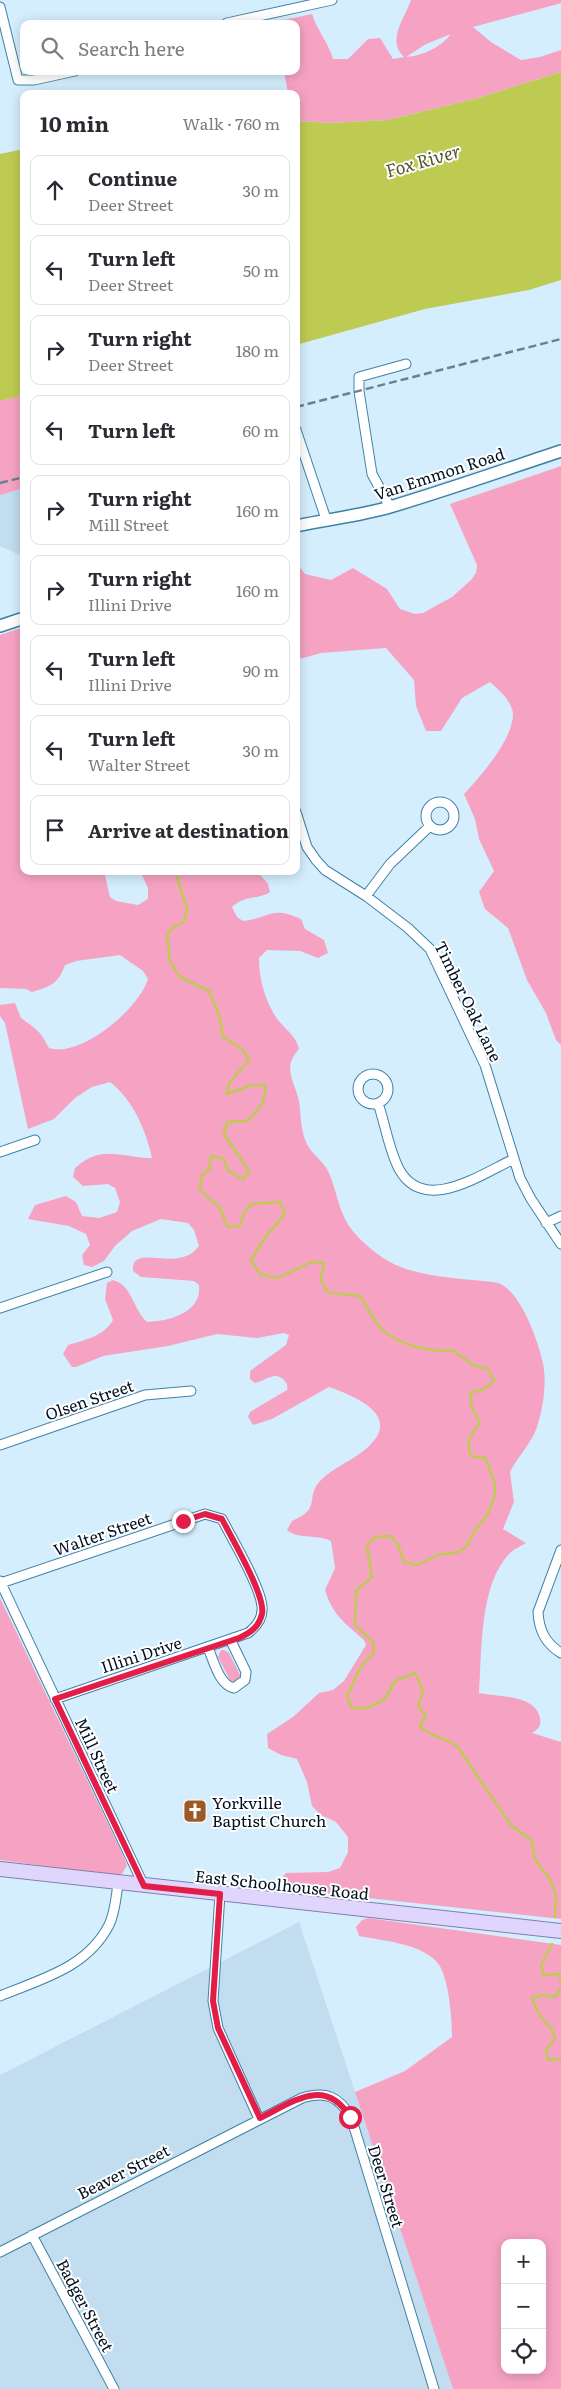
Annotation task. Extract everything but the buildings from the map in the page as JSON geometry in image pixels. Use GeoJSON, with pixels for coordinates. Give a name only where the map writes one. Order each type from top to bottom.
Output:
{"type":"FeatureCollection","features":[{"type":"Feature","properties":{"kind":"main road","name":"East Schoolhouse Road"},"geometry":{"type":"LineString","coordinates":[[0,1869],[118,1884],[561,1931]]}},
{"type":"Feature","properties":{"kind":"street"},"geometry":{"type":"LineString","coordinates":[[238,20],[312,2],[332,0]]}},
{"type":"Feature","properties":{"kind":"street"},"geometry":{"type":"LineString","coordinates":[[0,7],[18,80],[34,80],[57,75]]}},
{"type":"Feature","properties":{"kind":"street"},"geometry":{"type":"LineString","coordinates":[[390,507],[372,474],[359,391],[359,377],[406,364]]}},
{"type":"Feature","properties":{"kind":"street"},"geometry":{"type":"LineString","coordinates":[[300,442],[326,519]]}},
{"type":"Feature","properties":{"kind":"street","name":"Van Emmon Road"},"geometry":{"type":"LineString","coordinates":[[300,525],[326,519],[350,517],[390,507],[561,451]]}},
{"type":"Feature","properties":{"kind":"street"},"geometry":{"type":"LineString","coordinates":[[0,626],[20,619]]}},
{"type":"Feature","properties":{"kind":"street","name":"Timber Oak Lane"},"geometry":{"type":"LineString","coordinates":[[300,825],[307,847],[326,870],[366,896],[420,937],[430,949],[485,1065],[520,1178],[546,1223],[561,1244]]}},
{"type":"Feature","properties":{"kind":"street"},"geometry":{"type":"LineString","coordinates":[[366,896],[390,864],[430,826]]}},
{"type":"Feature","properties":{"kind":"street"},"geometry":{"type":"LineString","coordinates":[[378,1104],[399,1168],[409,1182],[429,1191],[448,1190],[514,1159]]}},
{"type":"Feature","properties":{"kind":"street"},"geometry":{"type":"LineString","coordinates":[[0,1152],[36,1140]]}},
{"type":"Feature","properties":{"kind":"street"},"geometry":{"type":"LineString","coordinates":[[546,1223],[561,1216]]}},
{"type":"Feature","properties":{"kind":"street"},"geometry":{"type":"LineString","coordinates":[[0,1308],[107,1272]]}},
{"type":"Feature","properties":{"kind":"street","name":"Olsen Street"},"geometry":{"type":"LineString","coordinates":[[0,1445],[146,1395],[191,1391]]}},
{"type":"Feature","properties":{"kind":"street","name":"Walter Street"},"geometry":{"type":"LineString","coordinates":[[0,1582],[205,1514],[213,1515]]}},
{"type":"Feature","properties":{"kind":"street","name":"Illini Drive"},"geometry":{"type":"LineString","coordinates":[[55,1699],[231,1641],[255,1628],[263,1607],[259,1593],[222,1519],[213,1515]]}},
{"type":"Feature","properties":{"kind":"street"},"geometry":{"type":"LineString","coordinates":[[561,1550],[538,1612],[538,1622],[547,1642],[561,1653]]}},
{"type":"Feature","properties":{"kind":"street","name":"Mill Street"},"geometry":{"type":"LineString","coordinates":[[0,1582],[144,1886]]}},
{"type":"Feature","properties":{"kind":"street"},"geometry":{"type":"LineString","coordinates":[[208,1648],[223,1681],[228,1687],[234,1688],[245,1680],[246,1672],[231,1641]]}},
{"type":"Feature","properties":{"kind":"street"},"geometry":{"type":"LineString","coordinates":[[0,1996],[63,1970],[83,1959],[98,1943],[110,1923],[118,1884]]}},
{"type":"Feature","properties":{"kind":"street"},"geometry":{"type":"LineString","coordinates":[[220,1894],[213,2001],[218,2028],[260,2118]]}},
{"type":"Feature","properties":{"kind":"street","name":"Deer Street"},"geometry":{"type":"LineString","coordinates":[[260,2118],[302,2098],[317,2094],[332,2097],[343,2105],[350,2117],[434,2389]]}},
{"type":"Feature","properties":{"kind":"street","name":"Beaver Street"},"geometry":{"type":"LineString","coordinates":[[0,2252],[260,2118]]}},
{"type":"Feature","properties":{"kind":"street","name":"Badger Street"},"geometry":{"type":"LineString","coordinates":[[32,2235],[114,2389]]}},
{"type":"Feature","properties":{"kind":"shaded area"},"geometry":{"type":"Polygon","coordinates":[[[411,0],[561,0],[561,3],[558,4],[473,27],[491,42],[521,60],[540,57],[561,50],[561,72],[478,98],[388,120],[329,123],[300,121],[300,90],[287,90],[285,75],[300,75],[300,20],[284,20],[312,14],[333,59],[348,59],[368,39],[380,38],[393,59],[404,57],[397,43],[401,21],[411,0]],[[451,34],[426,44],[406,57],[419,55],[442,43],[451,34]]]}},
{"type":"Feature","properties":{"kind":"shaded area"},"geometry":{"type":"Polygon","coordinates":[[[20,396],[20,489],[0,495],[0,401],[20,396]]]}},
{"type":"Feature","properties":{"kind":"shaded area"},"geometry":{"type":"Polygon","coordinates":[[[561,466],[561,1045],[556,1040],[546,1013],[527,980],[508,928],[485,909],[479,892],[494,871],[479,839],[475,819],[464,794],[495,757],[508,735],[513,714],[504,696],[490,682],[462,698],[441,731],[426,731],[416,706],[414,680],[386,648],[321,653],[300,659],[300,567],[305,574],[331,580],[353,568],[387,589],[400,609],[415,614],[423,613],[452,597],[471,580],[476,573],[477,565],[450,504],[561,466]]]}},
{"type":"Feature","properties":{"kind":"shaded area"},"geometry":{"type":"Polygon","coordinates":[[[20,489],[20,555],[0,546],[0,495],[20,489]]]}},
{"type":"Feature","properties":{"kind":"shaded area"},"geometry":{"type":"Polygon","coordinates":[[[20,628],[20,875],[105,875],[110,897],[116,901],[138,905],[148,899],[148,888],[142,875],[260,875],[268,884],[270,892],[237,903],[232,907],[237,917],[243,921],[277,913],[291,915],[301,919],[305,929],[324,940],[328,953],[318,958],[300,951],[267,950],[259,958],[259,965],[261,980],[270,1008],[295,1039],[299,1049],[293,1057],[290,1071],[299,1100],[301,1124],[305,1140],[327,1169],[348,1225],[370,1248],[398,1266],[429,1275],[498,1283],[514,1296],[533,1330],[543,1363],[543,1404],[537,1427],[510,1472],[514,1502],[503,1529],[526,1543],[510,1553],[500,1566],[487,1600],[482,1638],[479,1693],[514,1698],[531,1705],[537,1710],[540,1718],[539,1727],[532,1733],[561,1742],[561,1919],[286,1889],[281,1879],[286,1873],[328,1872],[340,1868],[348,1852],[348,1837],[336,1822],[321,1815],[312,1806],[307,1782],[297,1759],[281,1755],[268,1748],[267,1734],[293,1717],[319,1693],[333,1690],[344,1681],[366,1645],[364,1640],[345,1623],[328,1599],[325,1590],[335,1568],[331,1541],[297,1535],[287,1530],[292,1521],[307,1512],[316,1486],[321,1480],[362,1452],[374,1440],[380,1429],[379,1419],[374,1411],[365,1403],[329,1387],[272,1419],[253,1425],[248,1417],[250,1412],[287,1390],[286,1383],[280,1377],[273,1376],[255,1383],[250,1379],[250,1371],[286,1345],[289,1335],[284,1333],[257,1338],[217,1334],[168,1346],[103,1356],[76,1367],[72,1367],[63,1354],[68,1345],[99,1334],[113,1320],[105,1299],[107,1283],[113,1280],[124,1287],[147,1322],[165,1320],[190,1309],[199,1295],[199,1285],[194,1281],[141,1277],[133,1271],[134,1263],[140,1259],[147,1258],[180,1258],[190,1254],[199,1246],[194,1230],[188,1223],[161,1219],[132,1231],[115,1246],[104,1261],[92,1267],[84,1265],[82,1255],[90,1245],[86,1234],[69,1226],[28,1219],[35,1205],[66,1196],[76,1202],[82,1216],[99,1218],[117,1212],[120,1202],[115,1188],[108,1184],[83,1186],[73,1177],[75,1168],[88,1159],[99,1155],[114,1154],[152,1158],[137,1116],[118,1089],[110,1082],[92,1087],[75,1098],[54,1119],[28,1129],[5,1023],[0,1016],[0,1005],[15,1003],[21,1018],[37,1030],[49,1048],[62,1049],[77,1046],[92,1038],[121,1017],[133,1004],[148,979],[143,971],[120,955],[76,961],[65,965],[60,976],[53,983],[32,992],[26,989],[0,988],[0,635],[20,628]]]}},
{"type":"Feature","properties":{"kind":"shaded area"},"geometry":{"type":"Polygon","coordinates":[[[0,1598],[122,1853],[127,1865],[122,1874],[110,1875],[0,1860],[0,1598]]]}},
{"type":"Feature","properties":{"kind":"shaded area"},"geometry":{"type":"Polygon","coordinates":[[[221,1650],[229,1653],[240,1675],[240,1679],[234,1683],[230,1680],[218,1657],[221,1650]]]}},
{"type":"Feature","properties":{"kind":"shaded area"},"geometry":{"type":"Polygon","coordinates":[[[368,1918],[561,1945],[561,2389],[453,2389],[355,2092],[405,2071],[452,2037],[447,1986],[440,1967],[429,1955],[410,1946],[359,1936],[356,1927],[362,1920],[368,1918]]]}},
{"type":"Feature","properties":{"kind":"shaded area"},"geometry":{"type":"Polygon","coordinates":[[[299,1922],[453,2389],[0,2389],[0,2075],[299,1922]]]}},
{"type":"Feature","properties":{"kind":"water","name":"Fox River"},"geometry":{"type":"Polygon","coordinates":[[[561,72],[561,280],[529,290],[425,309],[300,344],[300,121],[329,123],[388,120],[478,98],[561,72]]]}},
{"type":"Feature","properties":{"kind":"water"},"geometry":{"type":"Polygon","coordinates":[[[20,150],[20,396],[0,401],[0,154],[20,150]]]}},
{"type":"Feature","properties":{"kind":"waterway"},"geometry":{"type":"LineString","coordinates":[[176,875],[187,909],[184,922],[172,928],[167,936],[170,962],[180,977],[209,991],[219,1015],[223,1037],[242,1049],[249,1060],[229,1083],[227,1094],[252,1085],[265,1085],[265,1096],[255,1113],[247,1121],[227,1122],[224,1134],[249,1171],[243,1179],[228,1171],[223,1158],[211,1156],[209,1169],[202,1175],[200,1189],[219,1206],[228,1227],[240,1226],[244,1213],[251,1204],[280,1202],[285,1214],[263,1240],[251,1260],[260,1274],[278,1278],[311,1262],[324,1263],[321,1279],[327,1292],[360,1296],[376,1322],[388,1334],[405,1343],[425,1349],[452,1350],[473,1365],[488,1369],[494,1381],[484,1389],[470,1393],[472,1408],[480,1423],[470,1438],[469,1451],[471,1456],[485,1458],[494,1480],[495,1494],[488,1514],[475,1530],[467,1546],[459,1552],[437,1555],[417,1565],[404,1562],[398,1545],[391,1536],[375,1537],[367,1546],[372,1577],[356,1591],[355,1625],[373,1642],[374,1653],[364,1662],[347,1695],[351,1707],[364,1709],[384,1700],[395,1681],[415,1673],[423,1691],[418,1707],[426,1716],[420,1726],[457,1746],[511,1825],[532,1841],[535,1860],[550,1879],[556,1896],[555,1917]]}},
{"type":"Feature","properties":{"kind":"waterway"},"geometry":{"type":"LineString","coordinates":[[552,1944],[541,1965],[543,1975],[559,1974],[561,1982]]}},
{"type":"Feature","properties":{"kind":"waterway"},"geometry":{"type":"LineString","coordinates":[[561,1988],[555,1997],[543,1995],[532,1998],[540,2016],[551,2028],[555,2038],[546,2050],[548,2060],[561,2059]]}},
{"type":"Feature","properties":{"kind":"railway"},"geometry":{"type":"LineString","coordinates":[[300,406],[561,339]]}},
{"type":"Feature","properties":{"kind":"railway"},"geometry":{"type":"LineString","coordinates":[[0,483],[20,478]]}},
{"type":"Feature","properties":{"kind":"place","name":"Yorkville Baptist Church"},"geometry":{"type":"Point","coordinates":[195,1811]}},
{"type":"Feature","properties":{"kind":"route"},"geometry":{"type":"LineString","coordinates":[[183,1521],[205,1514],[222,1519],[259,1593],[263,1607],[262,1614],[255,1628],[239,1638],[55,1699],[144,1886],[220,1894],[213,2001],[218,2028],[230,2059],[260,2118],[302,2098],[317,2094],[332,2097],[343,2105],[350,2117]]}}]}
